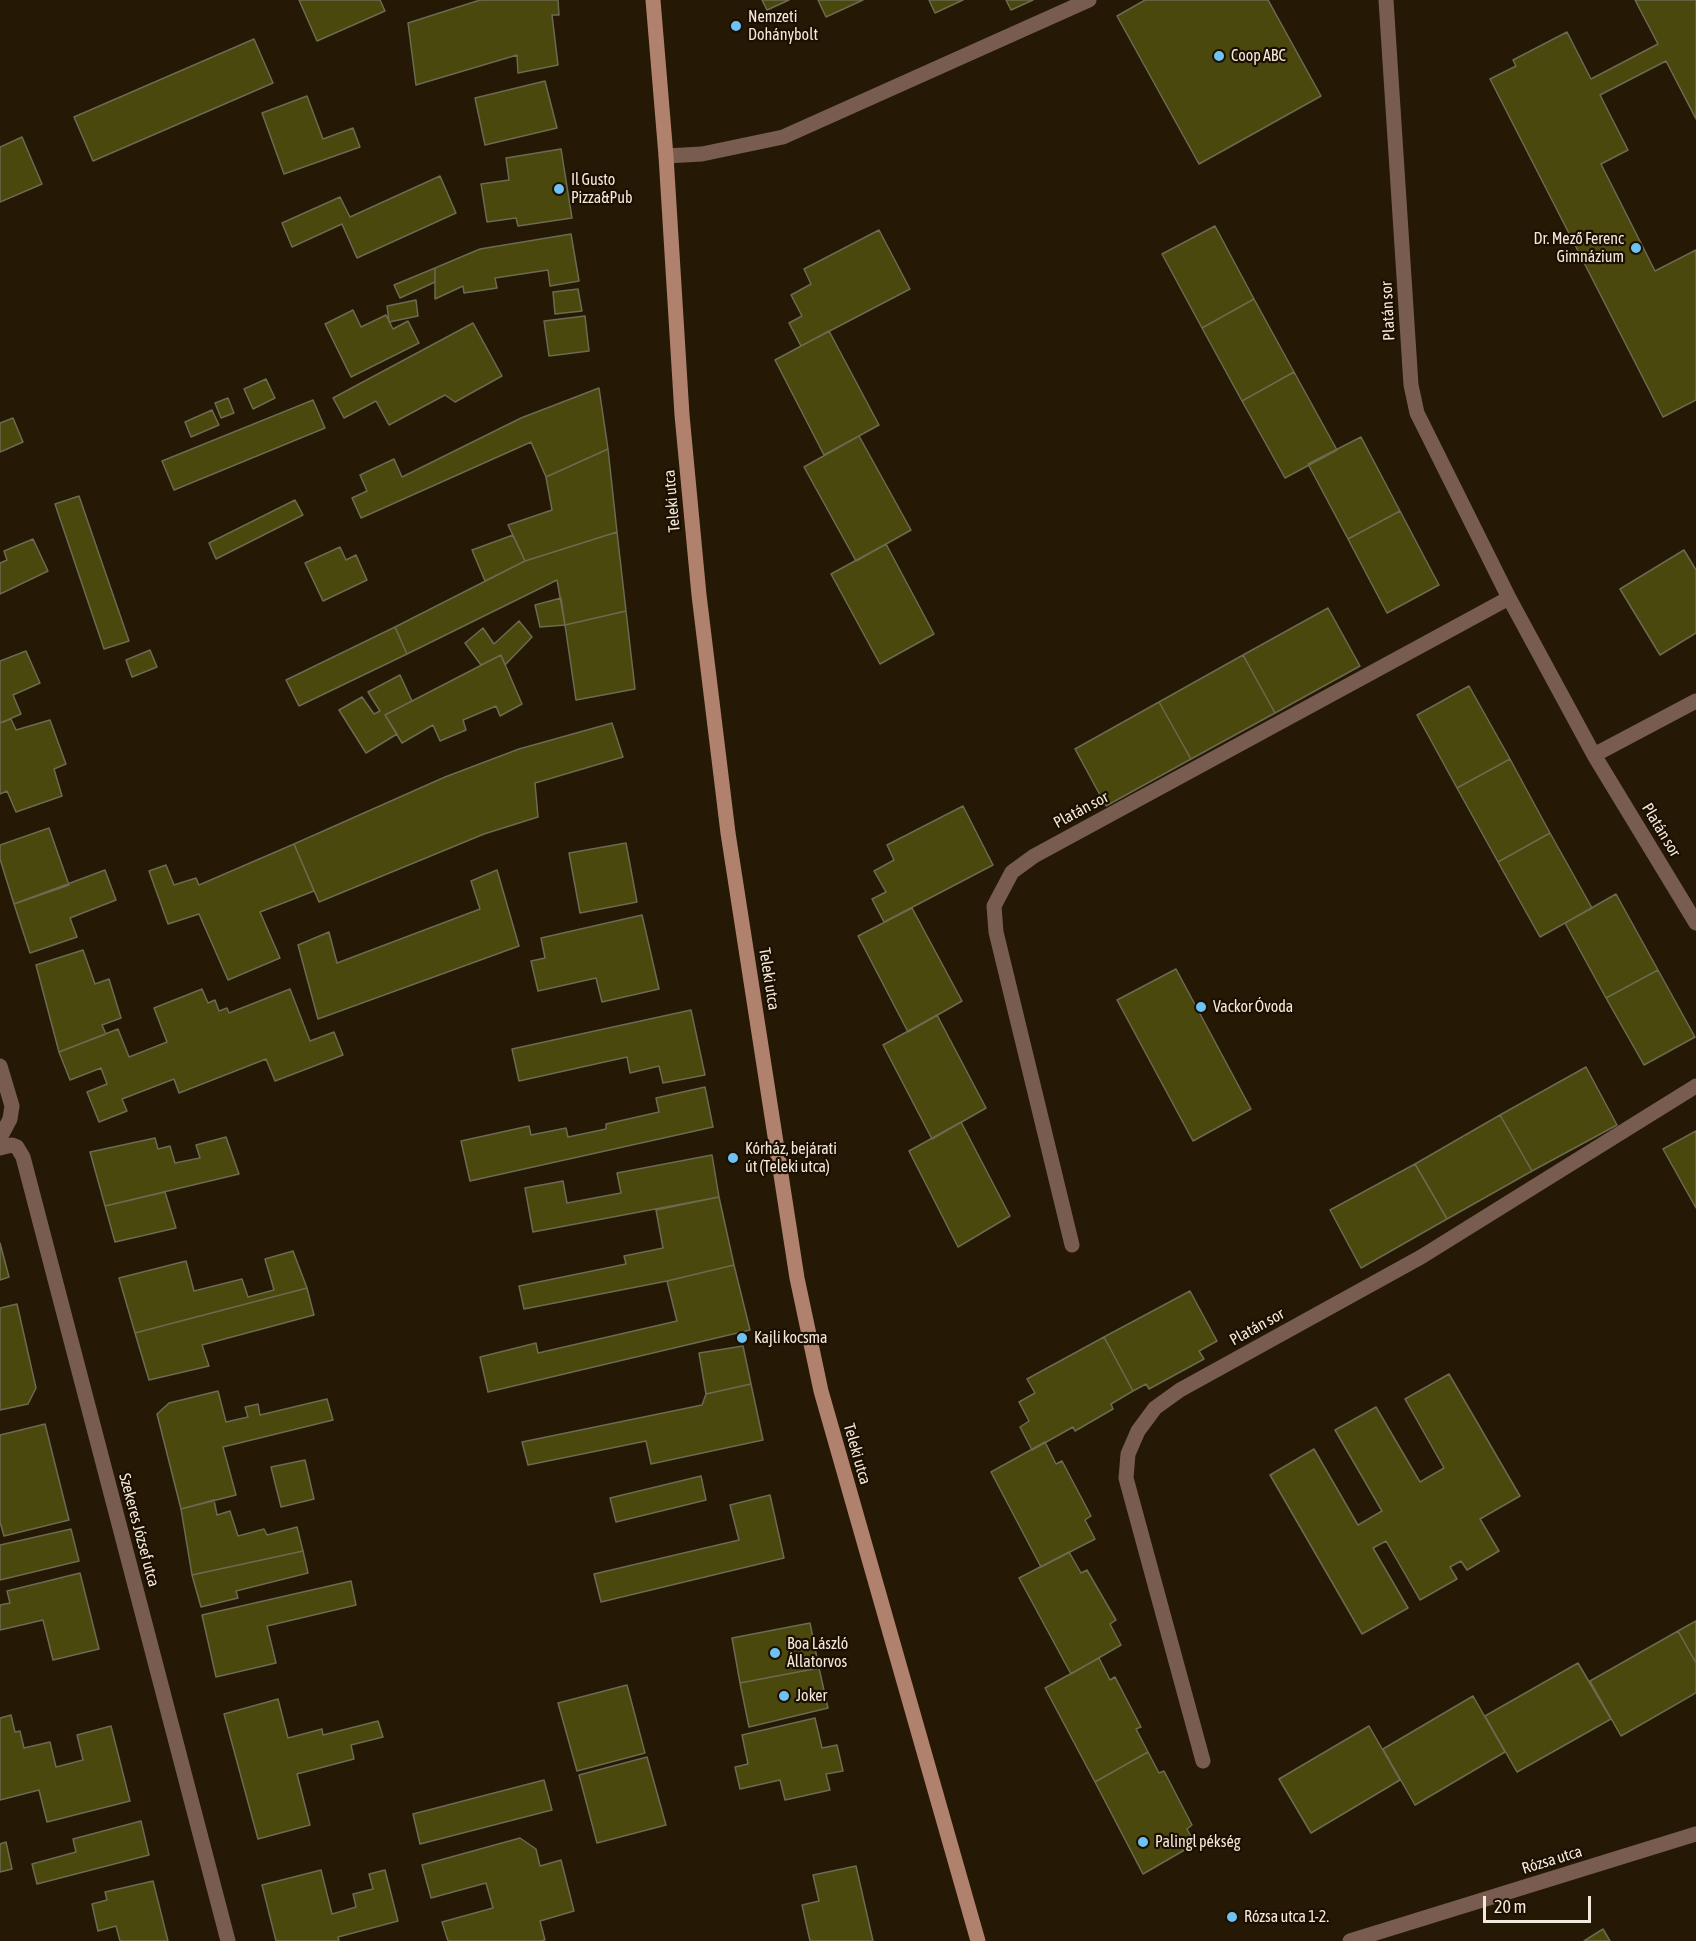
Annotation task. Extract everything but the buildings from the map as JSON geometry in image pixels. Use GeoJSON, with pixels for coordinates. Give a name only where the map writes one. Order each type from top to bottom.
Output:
{"type":"FeatureCollection","features":[{"type":"Feature","properties":{"kind":"street","name":"Teleki utca"},"geometry":{"type":"LineString","coordinates":[[653,0],[666,156],[682,415],[702,619],[728,833],[797,1278],[820,1391],[978,1941]]}},
{"type":"Feature","properties":{"kind":"street"},"geometry":{"type":"LineString","coordinates":[[666,156],[702,154],[783,136],[1089,0]]}},
{"type":"Feature","properties":{"kind":"street","name":"Platán sor"},"geometry":{"type":"LineString","coordinates":[[1386,0],[1411,385],[1421,424],[1509,598],[1594,755],[1696,923]]}},
{"type":"Feature","properties":{"kind":"street","name":"Platán sor"},"geometry":{"type":"LineString","coordinates":[[1072,1245],[996,932],[994,906],[1012,872],[1034,856],[1509,598]]}},
{"type":"Feature","properties":{"kind":"street"},"geometry":{"type":"LineString","coordinates":[[1594,755],[1696,700]]}},
{"type":"Feature","properties":{"kind":"street"},"geometry":{"type":"LineString","coordinates":[[0,1066],[12,1106],[10,1119],[0,1138]]}},
{"type":"Feature","properties":{"kind":"street","name":"Platán sor"},"geometry":{"type":"LineString","coordinates":[[1203,1761],[1126,1478],[1128,1454],[1138,1431],[1155,1408],[1180,1390],[1421,1257],[1696,1086]]}},
{"type":"Feature","properties":{"kind":"street","name":"Szekeres József utca"},"geometry":{"type":"LineString","coordinates":[[0,1148],[12,1145],[23,1157],[228,1941]]}},
{"type":"Feature","properties":{"kind":"street","name":"Rózsa utca"},"geometry":{"type":"LineString","coordinates":[[1350,1941],[1696,1834]]}},
{"type":"Feature","properties":{"kind":"place","name":"Nemzeti Dohánybolt"},"geometry":{"type":"Point","coordinates":[736,26]}},
{"type":"Feature","properties":{"kind":"place","name":"Coop ABC"},"geometry":{"type":"Point","coordinates":[1219,56]}},
{"type":"Feature","properties":{"kind":"place","name":"Il Gusto Pizza&Pub"},"geometry":{"type":"Point","coordinates":[559,189]}},
{"type":"Feature","properties":{"kind":"place","name":"Dr. Mező Ferenc Gimnázium"},"geometry":{"type":"Point","coordinates":[1636,248]}},
{"type":"Feature","properties":{"kind":"place","name":"Vackor Óvoda"},"geometry":{"type":"Point","coordinates":[1201,1007]}},
{"type":"Feature","properties":{"kind":"place","name":"Kórház, bejárati út (Teleki utca)"},"geometry":{"type":"Point","coordinates":[733,1158]}},
{"type":"Feature","properties":{"kind":"place","name":"Kajli kocsma"},"geometry":{"type":"Point","coordinates":[742,1338]}},
{"type":"Feature","properties":{"kind":"place","name":"Boa László Állatorvos"},"geometry":{"type":"Point","coordinates":[775,1653]}},
{"type":"Feature","properties":{"kind":"place","name":"Joker"},"geometry":{"type":"Point","coordinates":[784,1696]}},
{"type":"Feature","properties":{"kind":"place","name":"Palingl pékség"},"geometry":{"type":"Point","coordinates":[1143,1842]}},
{"type":"Feature","properties":{"kind":"place","name":"Rózsa utca 1-2."},"geometry":{"type":"Point","coordinates":[1232,1917]}}]}
